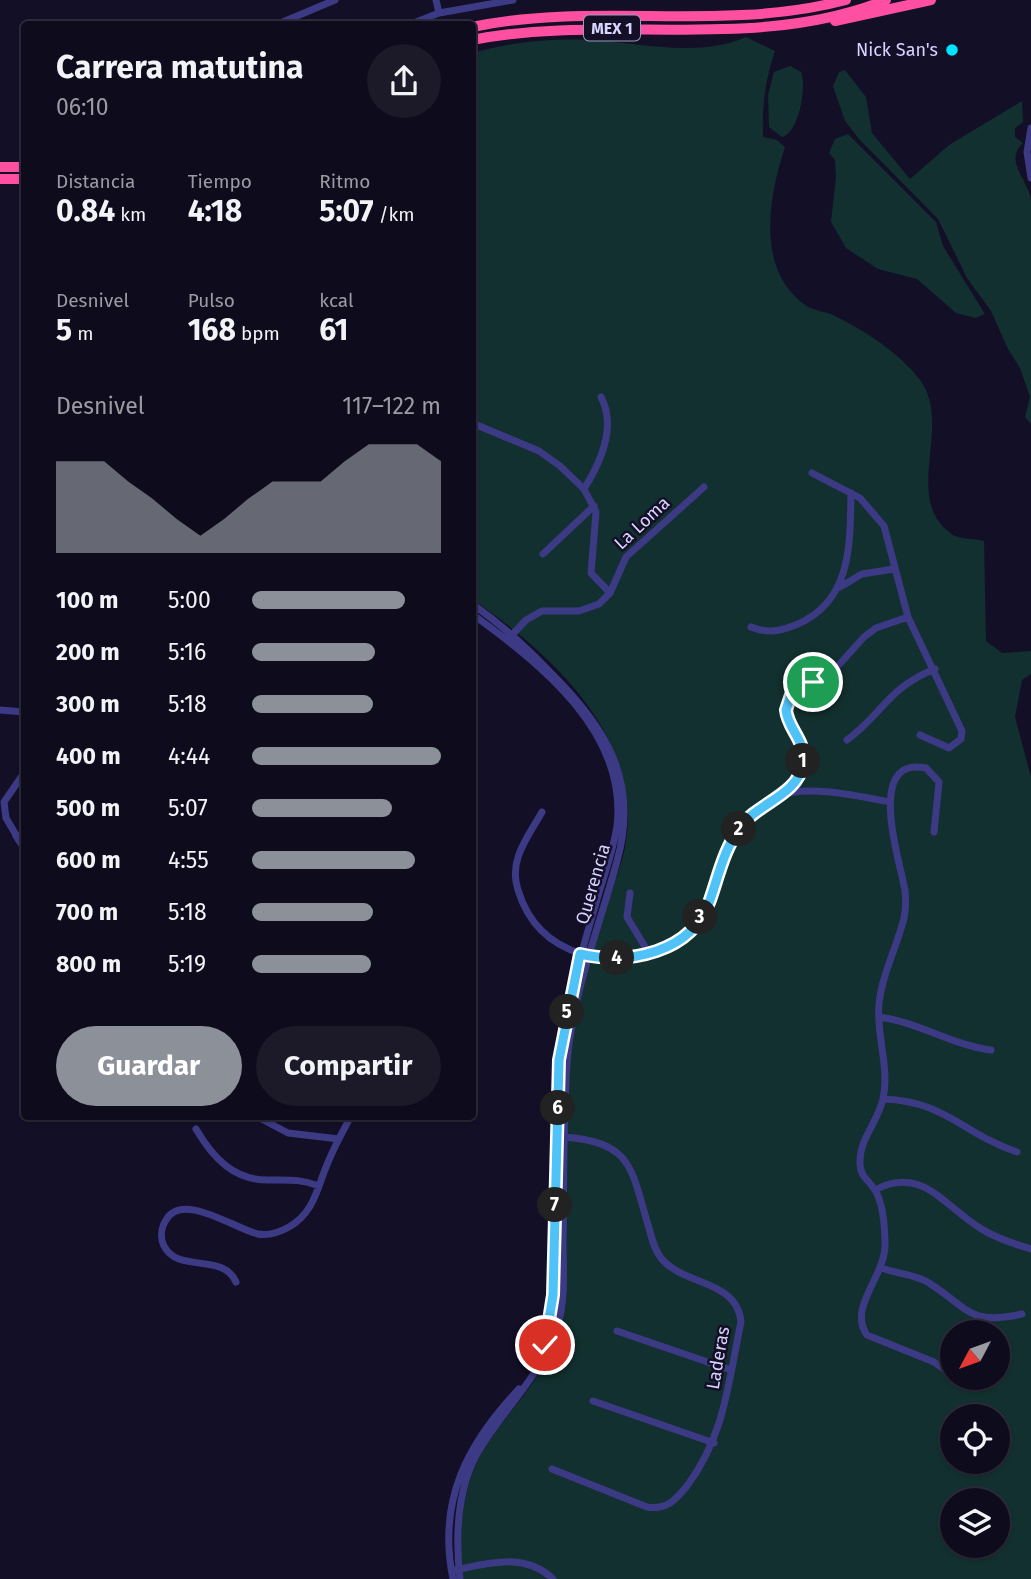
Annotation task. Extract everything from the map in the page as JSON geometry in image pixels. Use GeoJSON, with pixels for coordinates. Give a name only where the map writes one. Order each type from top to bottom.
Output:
{"type":"FeatureCollection","features":[{"type":"Feature","properties":{"kind":"highway"},"geometry":{"type":"LineString","coordinates":[[823,5],[836,0]]}},
{"type":"Feature","properties":{"kind":"highway","name":"MEX 1"},"geometry":{"type":"LineString","coordinates":[[476,26],[559,15],[749,15],[846,0]]}},
{"type":"Feature","properties":{"kind":"highway","name":"MEX 1"},"geometry":{"type":"LineString","coordinates":[[476,39],[565,28],[752,28],[855,14],[887,0]]}},
{"type":"Feature","properties":{"kind":"highway"},"geometry":{"type":"LineString","coordinates":[[855,14],[931,0]]}},
{"type":"Feature","properties":{"kind":"highway"},"geometry":{"type":"LineString","coordinates":[[0,167],[21,167]]}},
{"type":"Feature","properties":{"kind":"highway"},"geometry":{"type":"LineString","coordinates":[[0,181],[21,181]]}},
{"type":"Feature","properties":{"kind":"street"},"geometry":{"type":"LineString","coordinates":[[285,21],[335,0]]}},
{"type":"Feature","properties":{"kind":"street"},"geometry":{"type":"LineString","coordinates":[[436,0],[439,13]]}},
{"type":"Feature","properties":{"kind":"street"},"geometry":{"type":"LineString","coordinates":[[419,21],[439,13],[513,0]]}},
{"type":"Feature","properties":{"kind":"street"},"geometry":{"type":"LineString","coordinates":[[1031,131],[1027,152],[1031,178]]}},
{"type":"Feature","properties":{"kind":"street"},"geometry":{"type":"LineString","coordinates":[[584,489],[608,435],[608,410],[601,397]]}},
{"type":"Feature","properties":{"kind":"street"},"geometry":{"type":"LineString","coordinates":[[476,425],[539,451],[584,489],[594,506],[595,526],[589,560],[591,572],[610,593],[590,609],[542,611],[532,615],[510,637]]}},
{"type":"Feature","properties":{"kind":"street"},"geometry":{"type":"LineString","coordinates":[[812,473],[851,493],[871,507],[884,526],[908,617],[959,720],[961,739],[949,748],[920,735]]}},
{"type":"Feature","properties":{"kind":"street","name":"La Loma"},"geometry":{"type":"LineString","coordinates":[[610,593],[626,557],[704,487]]}},
{"type":"Feature","properties":{"kind":"street"},"geometry":{"type":"LineString","coordinates":[[839,587],[849,552],[851,493]]}},
{"type":"Feature","properties":{"kind":"street"},"geometry":{"type":"LineString","coordinates":[[543,554],[594,506]]}},
{"type":"Feature","properties":{"kind":"street"},"geometry":{"type":"LineString","coordinates":[[751,627],[762,631],[775,631],[801,622],[824,605],[839,587],[862,574],[894,569]]}},
{"type":"Feature","properties":{"kind":"street","name":"Querencia"},"geometry":{"type":"LineString","coordinates":[[460,1579],[454,1573],[447,1530],[463,1465],[481,1434],[538,1366],[547,1334],[553,1295],[559,1060],[614,842],[618,810],[615,781],[602,744],[579,708],[510,637],[476,607]]}},
{"type":"Feature","properties":{"kind":"street","name":"Querencia"},"geometry":{"type":"LineString","coordinates":[[476,616],[510,637]]}},
{"type":"Feature","properties":{"kind":"street"},"geometry":{"type":"LineString","coordinates":[[542,812],[514,863],[516,884],[523,905],[542,934],[557,944],[584,955],[611,958],[650,955],[692,930],[710,902],[726,850],[741,826],[757,808],[781,795],[797,779],[803,763],[802,745],[787,717],[791,695],[837,667],[864,637],[876,628],[908,617]]}},
{"type":"Feature","properties":{"kind":"street"},"geometry":{"type":"LineString","coordinates":[[846,740],[871,721],[894,691],[916,676],[935,670]]}},
{"type":"Feature","properties":{"kind":"street"},"geometry":{"type":"LineString","coordinates":[[0,710],[21,712]]}},
{"type":"Feature","properties":{"kind":"street"},"geometry":{"type":"LineString","coordinates":[[934,832],[939,782],[931,770],[921,767],[904,772],[897,779],[890,802],[890,825],[906,893],[905,911],[882,988],[879,1017],[885,1065],[883,1099],[861,1147],[862,1173],[875,1190],[885,1231],[882,1268],[859,1314],[867,1335],[940,1366]]}},
{"type":"Feature","properties":{"kind":"street"},"geometry":{"type":"LineString","coordinates":[[21,777],[6,796],[2,811],[21,843]]}},
{"type":"Feature","properties":{"kind":"street"},"geometry":{"type":"LineString","coordinates":[[781,795],[808,792],[890,802]]}},
{"type":"Feature","properties":{"kind":"street"},"geometry":{"type":"LineString","coordinates":[[16,835],[21,836]]}},
{"type":"Feature","properties":{"kind":"street"},"geometry":{"type":"LineString","coordinates":[[630,892],[627,917],[650,955]]}},
{"type":"Feature","properties":{"kind":"street","name":"Querencia"},"geometry":{"type":"LineString","coordinates":[[454,1573],[458,1520],[471,1467],[481,1447],[538,1366],[558,1324],[561,1306],[567,1065],[584,955]]}},
{"type":"Feature","properties":{"kind":"street"},"geometry":{"type":"LineString","coordinates":[[879,1017],[901,1020],[966,1046],[991,1049]]}},
{"type":"Feature","properties":{"kind":"street"},"geometry":{"type":"LineString","coordinates":[[883,1099],[924,1104],[944,1112],[991,1143],[1017,1152]]}},
{"type":"Feature","properties":{"kind":"street"},"geometry":{"type":"LineString","coordinates":[[264,1120],[288,1133],[339,1139]]}},
{"type":"Feature","properties":{"kind":"street"},"geometry":{"type":"LineString","coordinates":[[236,1282],[231,1272],[224,1267],[176,1258],[168,1253],[162,1237],[167,1217],[176,1210],[192,1209],[260,1234],[272,1234],[292,1225],[308,1212],[349,1120]]}},
{"type":"Feature","properties":{"kind":"street"},"geometry":{"type":"LineString","coordinates":[[196,1129],[206,1147],[234,1172],[254,1180],[290,1178],[319,1186]]}},
{"type":"Feature","properties":{"kind":"street","name":"Laderas"},"geometry":{"type":"LineString","coordinates":[[552,1469],[659,1509],[669,1505],[682,1492],[714,1443],[724,1411],[741,1322],[736,1304],[717,1288],[664,1261],[656,1251],[630,1167],[621,1154],[600,1141],[556,1136]]}},
{"type":"Feature","properties":{"kind":"street"},"geometry":{"type":"LineString","coordinates":[[875,1190],[899,1181],[916,1184],[947,1201],[984,1231],[1031,1249]]}},
{"type":"Feature","properties":{"kind":"street"},"geometry":{"type":"LineString","coordinates":[[882,1268],[930,1283],[962,1310],[977,1316],[990,1319],[1022,1314]]}},
{"type":"Feature","properties":{"kind":"street"},"geometry":{"type":"LineString","coordinates":[[617,1331],[731,1370]]}},
{"type":"Feature","properties":{"kind":"street"},"geometry":{"type":"LineString","coordinates":[[593,1401],[714,1443]]}},
{"type":"Feature","properties":{"kind":"street"},"geometry":{"type":"LineString","coordinates":[[454,1573],[497,1562],[517,1562],[534,1566],[553,1579]]}},
{"type":"Feature","properties":{"kind":"green space"},"geometry":{"type":"Polygon","coordinates":[[[746,37],[775,51],[765,93],[763,137],[777,140],[785,147],[771,209],[772,252],[779,272],[789,290],[805,305],[858,328],[903,361],[920,380],[929,398],[932,419],[928,483],[930,502],[938,520],[953,535],[984,541],[986,641],[1002,653],[1031,651],[1031,674],[1022,680],[1015,717],[1031,777],[1031,1579],[463,1579],[461,1527],[472,1475],[487,1444],[537,1377],[553,1348],[561,1323],[566,1115],[571,1045],[584,981],[625,848],[627,803],[620,767],[605,733],[585,701],[532,645],[476,602],[476,52],[516,44],[561,40],[709,47],[746,37]]]}},
{"type":"Feature","properties":{"kind":"green space"},"geometry":{"type":"Polygon","coordinates":[[[790,66],[801,72],[802,98],[793,127],[782,137],[769,127],[768,95],[774,72],[790,66]]]}},
{"type":"Feature","properties":{"kind":"green space"},"geometry":{"type":"Polygon","coordinates":[[[845,70],[866,97],[872,133],[910,179],[949,145],[1022,101],[1023,122],[1015,128],[1015,137],[1023,143],[1018,150],[1016,164],[1031,201],[1031,424],[1025,417],[1030,397],[1020,368],[991,311],[967,278],[938,219],[859,139],[845,121],[833,86],[839,72],[845,70]]]}},
{"type":"Feature","properties":{"kind":"green space"},"geometry":{"type":"Polygon","coordinates":[[[848,134],[936,222],[943,246],[985,314],[975,318],[956,313],[917,279],[878,269],[846,248],[831,222],[836,177],[835,160],[829,153],[835,139],[848,134]]]}},
{"type":"Feature","properties":{"kind":"place","name":"Nick San's"},"geometry":{"type":"Point","coordinates":[952,50]}},
{"type":"Feature","properties":{"kind":"route"},"geometry":{"type":"LineString","coordinates":[[545,1345],[553,1295],[559,1060],[580,954],[611,958],[650,955],[668,947],[692,930],[710,902],[726,850],[741,826],[757,808],[781,795],[801,771],[804,754],[798,735],[787,717],[787,702],[797,690],[813,682]]}}]}
